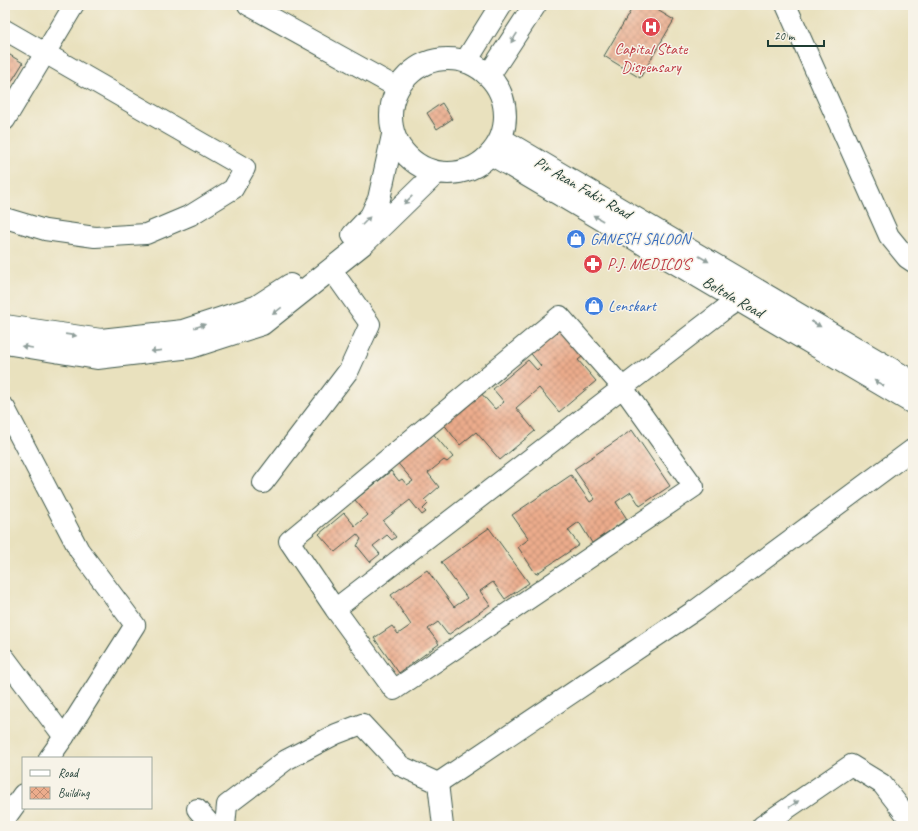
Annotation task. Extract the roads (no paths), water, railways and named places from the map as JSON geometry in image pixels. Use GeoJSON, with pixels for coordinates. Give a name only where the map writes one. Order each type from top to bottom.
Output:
{"type":"FeatureCollection","features":[{"type":"Feature","properties":{"kind":"main road"},"geometry":{"type":"LineString","coordinates":[[466,61],[501,5]]}},
{"type":"Feature","properties":{"kind":"main road"},"geometry":{"type":"LineString","coordinates":[[489,75],[535,5]]}},
{"type":"Feature","properties":{"kind":"main road"},"geometry":{"type":"LineString","coordinates":[[446,58],[466,61],[478,67],[489,75],[499,89],[505,105],[506,123],[496,147],[475,167],[456,173],[436,173],[422,168],[410,160],[400,149],[393,135],[390,119],[392,103],[398,88],[410,72],[427,62],[446,58]]}},
{"type":"Feature","properties":{"kind":"main road"},"geometry":{"type":"LineString","coordinates":[[5,326],[102,340],[183,331],[256,307],[328,260],[371,216],[380,199],[393,135]]}},
{"type":"Feature","properties":{"kind":"main road","name":"Beltola Road"},"geometry":{"type":"LineString","coordinates":[[496,147],[738,300],[913,403]]}},
{"type":"Feature","properties":{"kind":"main road","name":"Pir Azan Fakir Road"},"geometry":{"type":"LineString","coordinates":[[496,147],[913,382]]}},
{"type":"Feature","properties":{"kind":"main road"},"geometry":{"type":"LineString","coordinates":[[5,343],[97,358],[191,347],[262,324],[364,243],[436,173]]}},
{"type":"Feature","properties":{"kind":"street"},"geometry":{"type":"LineString","coordinates":[[5,120],[74,5]]}},
{"type":"Feature","properties":{"kind":"street"},"geometry":{"type":"LineString","coordinates":[[248,5],[398,88]]}},
{"type":"Feature","properties":{"kind":"street"},"geometry":{"type":"LineString","coordinates":[[786,5],[889,236],[907,258],[913,262]]}},
{"type":"Feature","properties":{"kind":"street"},"geometry":{"type":"LineString","coordinates":[[5,30],[245,168],[233,189],[191,215],[146,234],[95,237],[45,230],[5,218]]}},
{"type":"Feature","properties":{"kind":"street"},"geometry":{"type":"LineString","coordinates":[[263,483],[349,370],[370,324],[331,269]]}},
{"type":"Feature","properties":{"kind":"street"},"geometry":{"type":"LineString","coordinates":[[335,609],[738,300]]}},
{"type":"Feature","properties":{"kind":"street"},"geometry":{"type":"LineString","coordinates":[[560,316],[623,388],[694,487],[394,690],[335,609],[289,541],[560,316]]}},
{"type":"Feature","properties":{"kind":"street"},"geometry":{"type":"LineString","coordinates":[[5,408],[78,550],[135,625],[50,757]]}},
{"type":"Feature","properties":{"kind":"street"},"geometry":{"type":"LineString","coordinates":[[438,783],[697,609],[913,450]]}},
{"type":"Feature","properties":{"kind":"street"},"geometry":{"type":"LineString","coordinates":[[5,658],[64,737]]}},
{"type":"Feature","properties":{"kind":"street"},"geometry":{"type":"LineString","coordinates":[[225,826],[227,804],[286,760],[336,734],[362,724],[401,766],[438,783]]}},
{"type":"Feature","properties":{"kind":"street"},"geometry":{"type":"LineString","coordinates":[[762,826],[851,765],[882,784],[910,818]]}},
{"type":"Feature","properties":{"kind":"street"},"geometry":{"type":"LineString","coordinates":[[438,783],[443,826]]}},
{"type":"Feature","properties":{"kind":"street"},"geometry":{"type":"LineString","coordinates":[[5,819],[22,795]]}},
{"type":"Feature","properties":{"kind":"street"},"geometry":{"type":"LineString","coordinates":[[197,808],[212,826]]}},
{"type":"Feature","properties":{"kind":"place","name":"Capital State Dispensary"},"geometry":{"type":"Point","coordinates":[651,27]}},
{"type":"Feature","properties":{"kind":"place","name":"GANESH SALOON"},"geometry":{"type":"Point","coordinates":[576,239]}},
{"type":"Feature","properties":{"kind":"place","name":"P.J. MEDICO'S"},"geometry":{"type":"Point","coordinates":[593,264]}},
{"type":"Feature","properties":{"kind":"place","name":"Lenskart"},"geometry":{"type":"Point","coordinates":[594,306]}}]}
